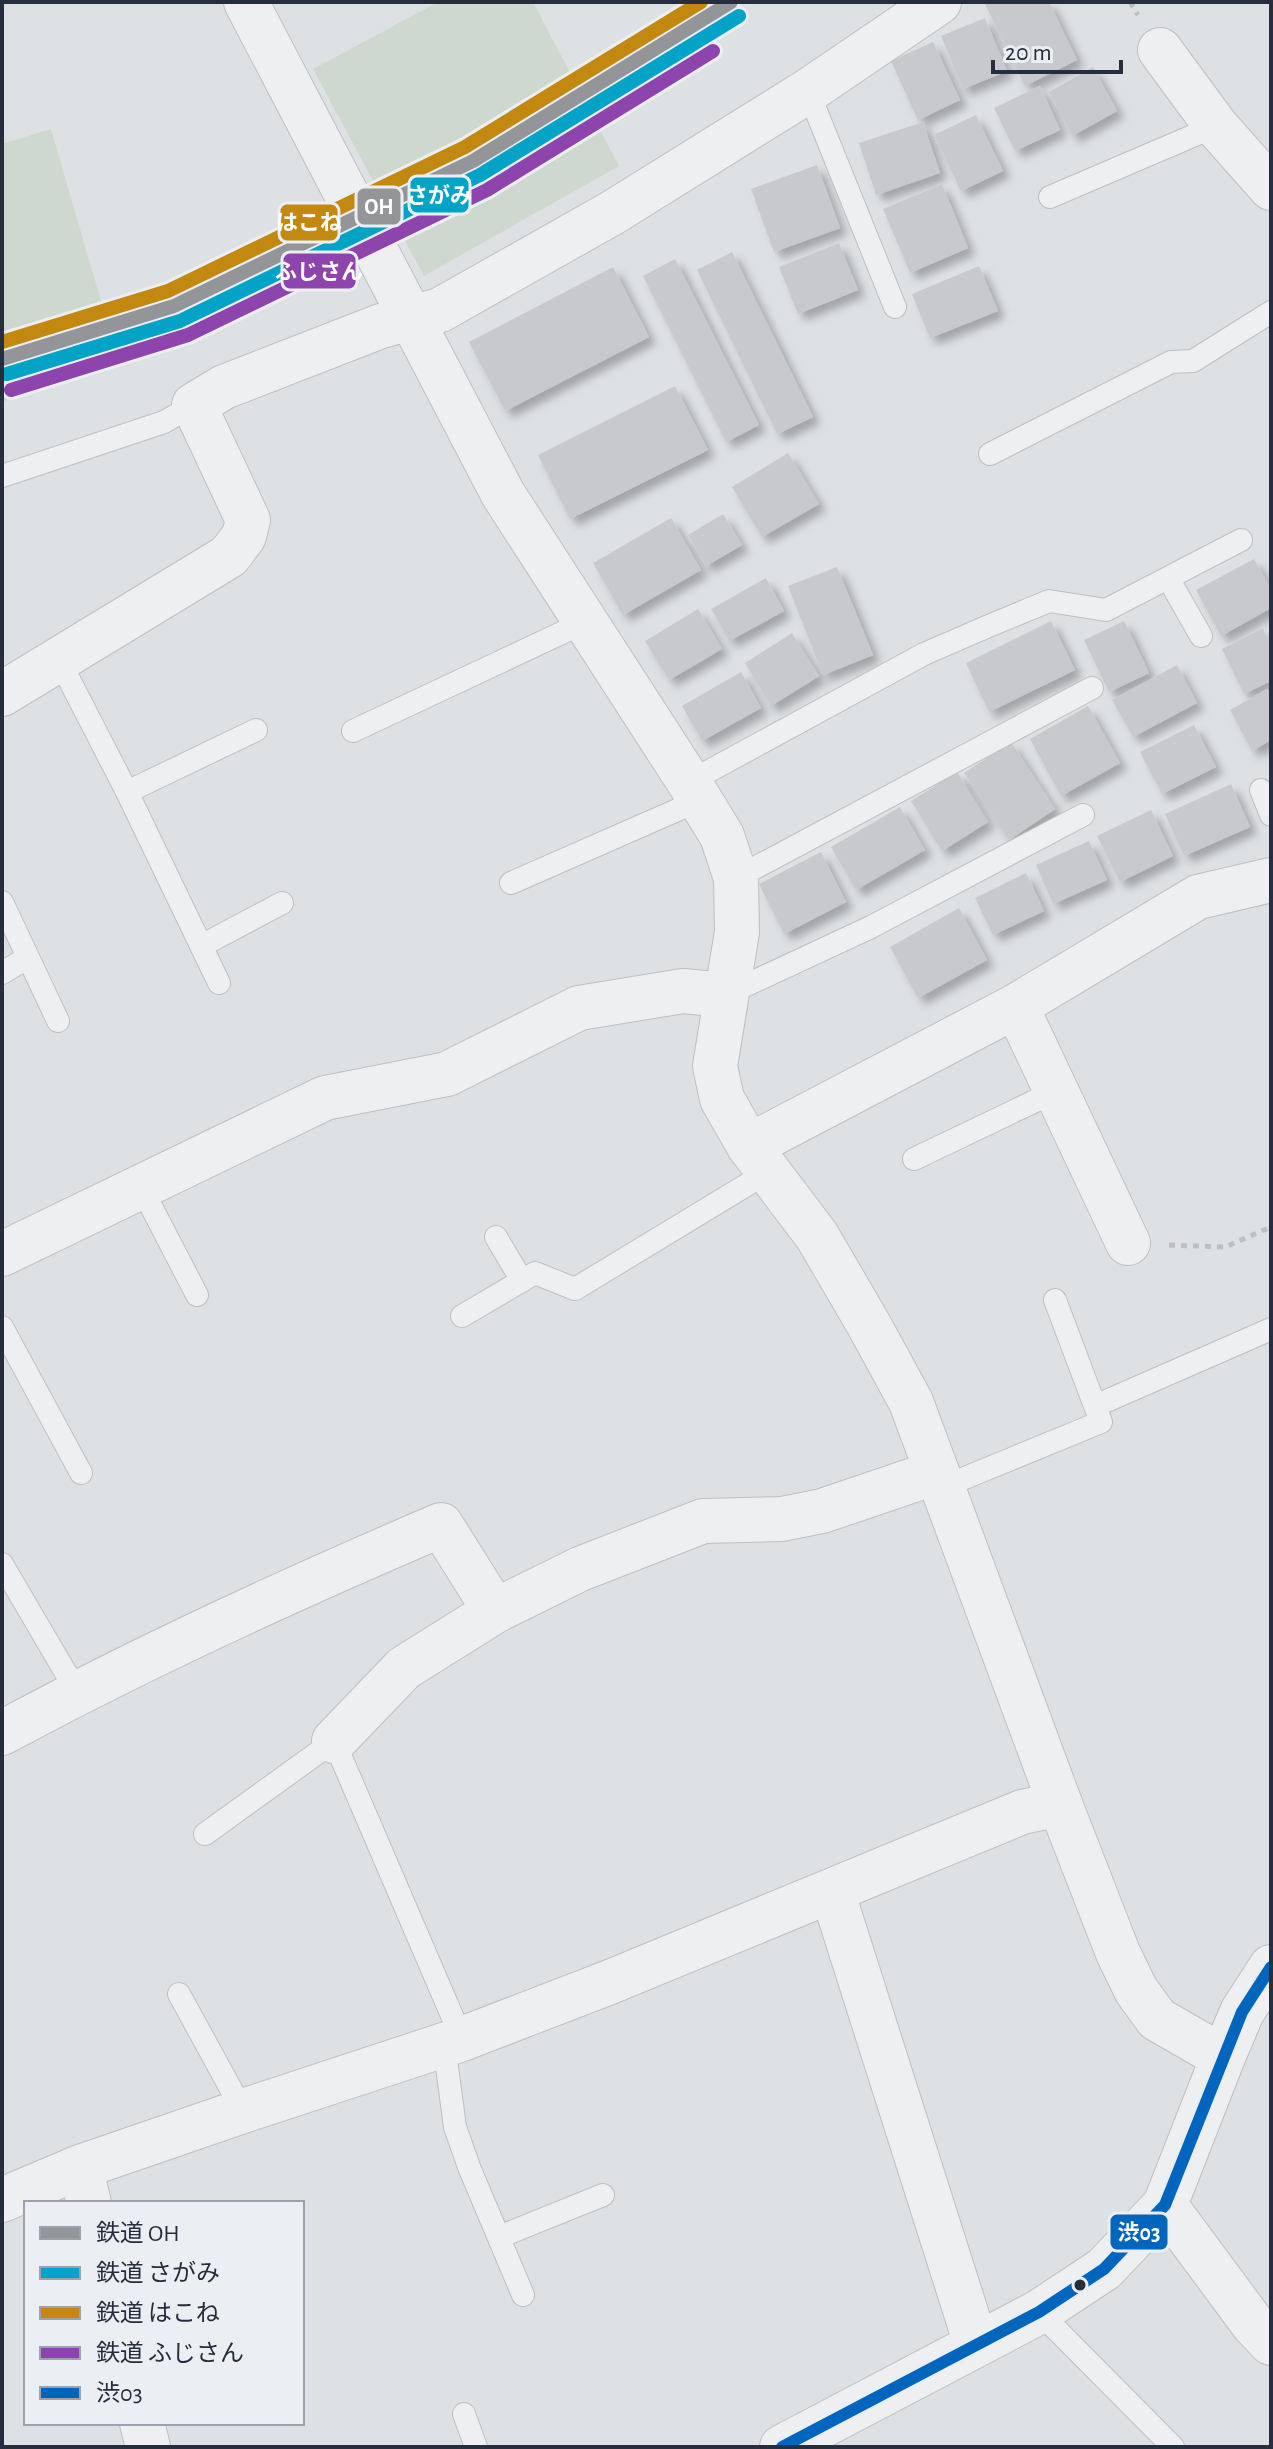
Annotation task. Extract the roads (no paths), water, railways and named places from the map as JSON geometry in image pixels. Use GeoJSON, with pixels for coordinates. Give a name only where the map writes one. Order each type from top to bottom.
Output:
{"type":"FeatureCollection","features":[{"type":"Feature","properties":{"kind":"street"},"geometry":{"type":"LineString","coordinates":[[246,2],[503,494],[722,836],[736,878],[737,932],[715,1066],[722,1099],[758,1159],[817,1236],[911,1402],[1060,1804],[1118,1953],[1136,1990],[1157,2019],[1223,2057]]}},
{"type":"Feature","properties":{"kind":"street"},"geometry":{"type":"LineString","coordinates":[[2,694],[229,556],[244,536],[248,520],[194,405],[224,387],[381,326],[440,310],[612,213],[808,91],[939,2]]}},
{"type":"Feature","properties":{"kind":"street"},"geometry":{"type":"LineString","coordinates":[[1160,50],[1216,126],[1271,188]]}},
{"type":"Feature","properties":{"kind":"street"},"geometry":{"type":"LineString","coordinates":[[758,1159],[1198,897],[1271,880]]}},
{"type":"Feature","properties":{"kind":"street"},"geometry":{"type":"LineString","coordinates":[[2,1254],[325,1098],[447,1074],[579,1008],[683,991],[725,995]]}},
{"type":"Feature","properties":{"kind":"street"},"geometry":{"type":"LineString","coordinates":[[1016,1006],[1128,1243]]}},
{"type":"Feature","properties":{"kind":"street"},"geometry":{"type":"LineString","coordinates":[[334,1741],[404,1668],[495,1611],[580,1569],[703,1521],[782,1519],[940,1480]]}},
{"type":"Feature","properties":{"kind":"street"},"geometry":{"type":"LineString","coordinates":[[2,1733],[119,1670],[303,1584],[441,1525],[495,1611]]}},
{"type":"Feature","properties":{"kind":"street"},"geometry":{"type":"LineString","coordinates":[[2,2200],[85,2185],[243,2111],[453,2042],[610,1982],[1022,1812],[1060,1804]]}},
{"type":"Feature","properties":{"kind":"street"},"geometry":{"type":"LineString","coordinates":[[832,1891],[976,2344]]}},
{"type":"Feature","properties":{"kind":"street"},"geometry":{"type":"LineString","coordinates":[[782,2447],[1039,2312],[1104,2269],[1165,2205],[1242,2012],[1271,1967]]}},
{"type":"Feature","properties":{"kind":"street"},"geometry":{"type":"LineString","coordinates":[[1165,2205],[1253,2324],[1271,2343]]}},
{"type":"Feature","properties":{"kind":"street"},"geometry":{"type":"LineString","coordinates":[[142,2425],[148,2447]]}},
{"type":"Feature","properties":{"kind":"lane"},"geometry":{"type":"LineString","coordinates":[[808,91],[895,307]]}},
{"type":"Feature","properties":{"kind":"lane"},"geometry":{"type":"LineString","coordinates":[[1050,197],[1216,126]]}},
{"type":"Feature","properties":{"kind":"lane"},"geometry":{"type":"LineString","coordinates":[[990,454],[1171,362],[1193,361],[1271,312]]}},
{"type":"Feature","properties":{"kind":"lane"},"geometry":{"type":"LineString","coordinates":[[2,476],[164,422],[194,405]]}},
{"type":"Feature","properties":{"kind":"lane"},"geometry":{"type":"LineString","coordinates":[[511,883],[694,791],[924,654],[1049,601],[1106,610],[1241,540]]}},
{"type":"Feature","properties":{"kind":"lane"},"geometry":{"type":"LineString","coordinates":[[1168,578],[1201,636]]}},
{"type":"Feature","properties":{"kind":"lane"},"geometry":{"type":"LineString","coordinates":[[353,731],[585,622]]}},
{"type":"Feature","properties":{"kind":"lane"},"geometry":{"type":"LineString","coordinates":[[59,660],[219,983]]}},
{"type":"Feature","properties":{"kind":"lane"},"geometry":{"type":"LineString","coordinates":[[736,878],[1092,688]]}},
{"type":"Feature","properties":{"kind":"lane"},"geometry":{"type":"LineString","coordinates":[[127,792],[256,730]]}},
{"type":"Feature","properties":{"kind":"lane"},"geometry":{"type":"LineString","coordinates":[[1261,790],[1271,815]]}},
{"type":"Feature","properties":{"kind":"lane"},"geometry":{"type":"LineString","coordinates":[[725,995],[871,927],[1083,815]]}},
{"type":"Feature","properties":{"kind":"lane"},"geometry":{"type":"LineString","coordinates":[[2,902],[58,1021]]}},
{"type":"Feature","properties":{"kind":"lane"},"geometry":{"type":"LineString","coordinates":[[201,946],[282,903]]}},
{"type":"Feature","properties":{"kind":"lane"},"geometry":{"type":"LineString","coordinates":[[2,973],[27,958]]}},
{"type":"Feature","properties":{"kind":"lane"},"geometry":{"type":"LineString","coordinates":[[914,1159],[1056,1091]]}},
{"type":"Feature","properties":{"kind":"lane"},"geometry":{"type":"LineString","coordinates":[[462,1316],[535,1273],[575,1289],[758,1159]]}},
{"type":"Feature","properties":{"kind":"lane"},"geometry":{"type":"LineString","coordinates":[[141,1187],[197,1295]]}},
{"type":"Feature","properties":{"kind":"lane"},"geometry":{"type":"LineString","coordinates":[[496,1237],[522,1281]]}},
{"type":"Feature","properties":{"kind":"lane"},"geometry":{"type":"LineString","coordinates":[[940,1480],[1101,1422],[1055,1300]]}},
{"type":"Feature","properties":{"kind":"lane"},"geometry":{"type":"LineString","coordinates":[[2,1327],[81,1473]]}},
{"type":"Feature","properties":{"kind":"lane"},"geometry":{"type":"LineString","coordinates":[[1095,1406],[1271,1329]]}},
{"type":"Feature","properties":{"kind":"lane"},"geometry":{"type":"LineString","coordinates":[[2,1564],[77,1692]]}},
{"type":"Feature","properties":{"kind":"lane"},"geometry":{"type":"LineString","coordinates":[[205,1834],[334,1741],[453,2042],[455,2127],[523,2295]]}},
{"type":"Feature","properties":{"kind":"lane"},"geometry":{"type":"LineString","coordinates":[[179,1994],[243,2111]]}},
{"type":"Feature","properties":{"kind":"lane"},"geometry":{"type":"LineString","coordinates":[[499,2237],[603,2195]]}},
{"type":"Feature","properties":{"kind":"lane"},"geometry":{"type":"LineString","coordinates":[[1039,2312],[1173,2447]]}},
{"type":"Feature","properties":{"kind":"lane"},"geometry":{"type":"LineString","coordinates":[[464,2414],[476,2447]]}},
{"type":"Feature","properties":{"kind":"rail line","name":"はこね"},"geometry":{"type":"LineString","coordinates":[[2,342],[168,291],[465,147],[701,2]]}},
{"type":"Feature","properties":{"kind":"rail line","name":"OH"},"geometry":{"type":"LineString","coordinates":[[2,359],[174,306],[473,161],[731,2]]}},
{"type":"Feature","properties":{"kind":"rail line","name":"さがみ"},"geometry":{"type":"LineString","coordinates":[[7,374],[180,321],[480,175],[739,16]]}},
{"type":"Feature","properties":{"kind":"rail line","name":"ふじさん"},"geometry":{"type":"LineString","coordinates":[[11,390],[188,335],[487,190],[713,51]]}}]}
